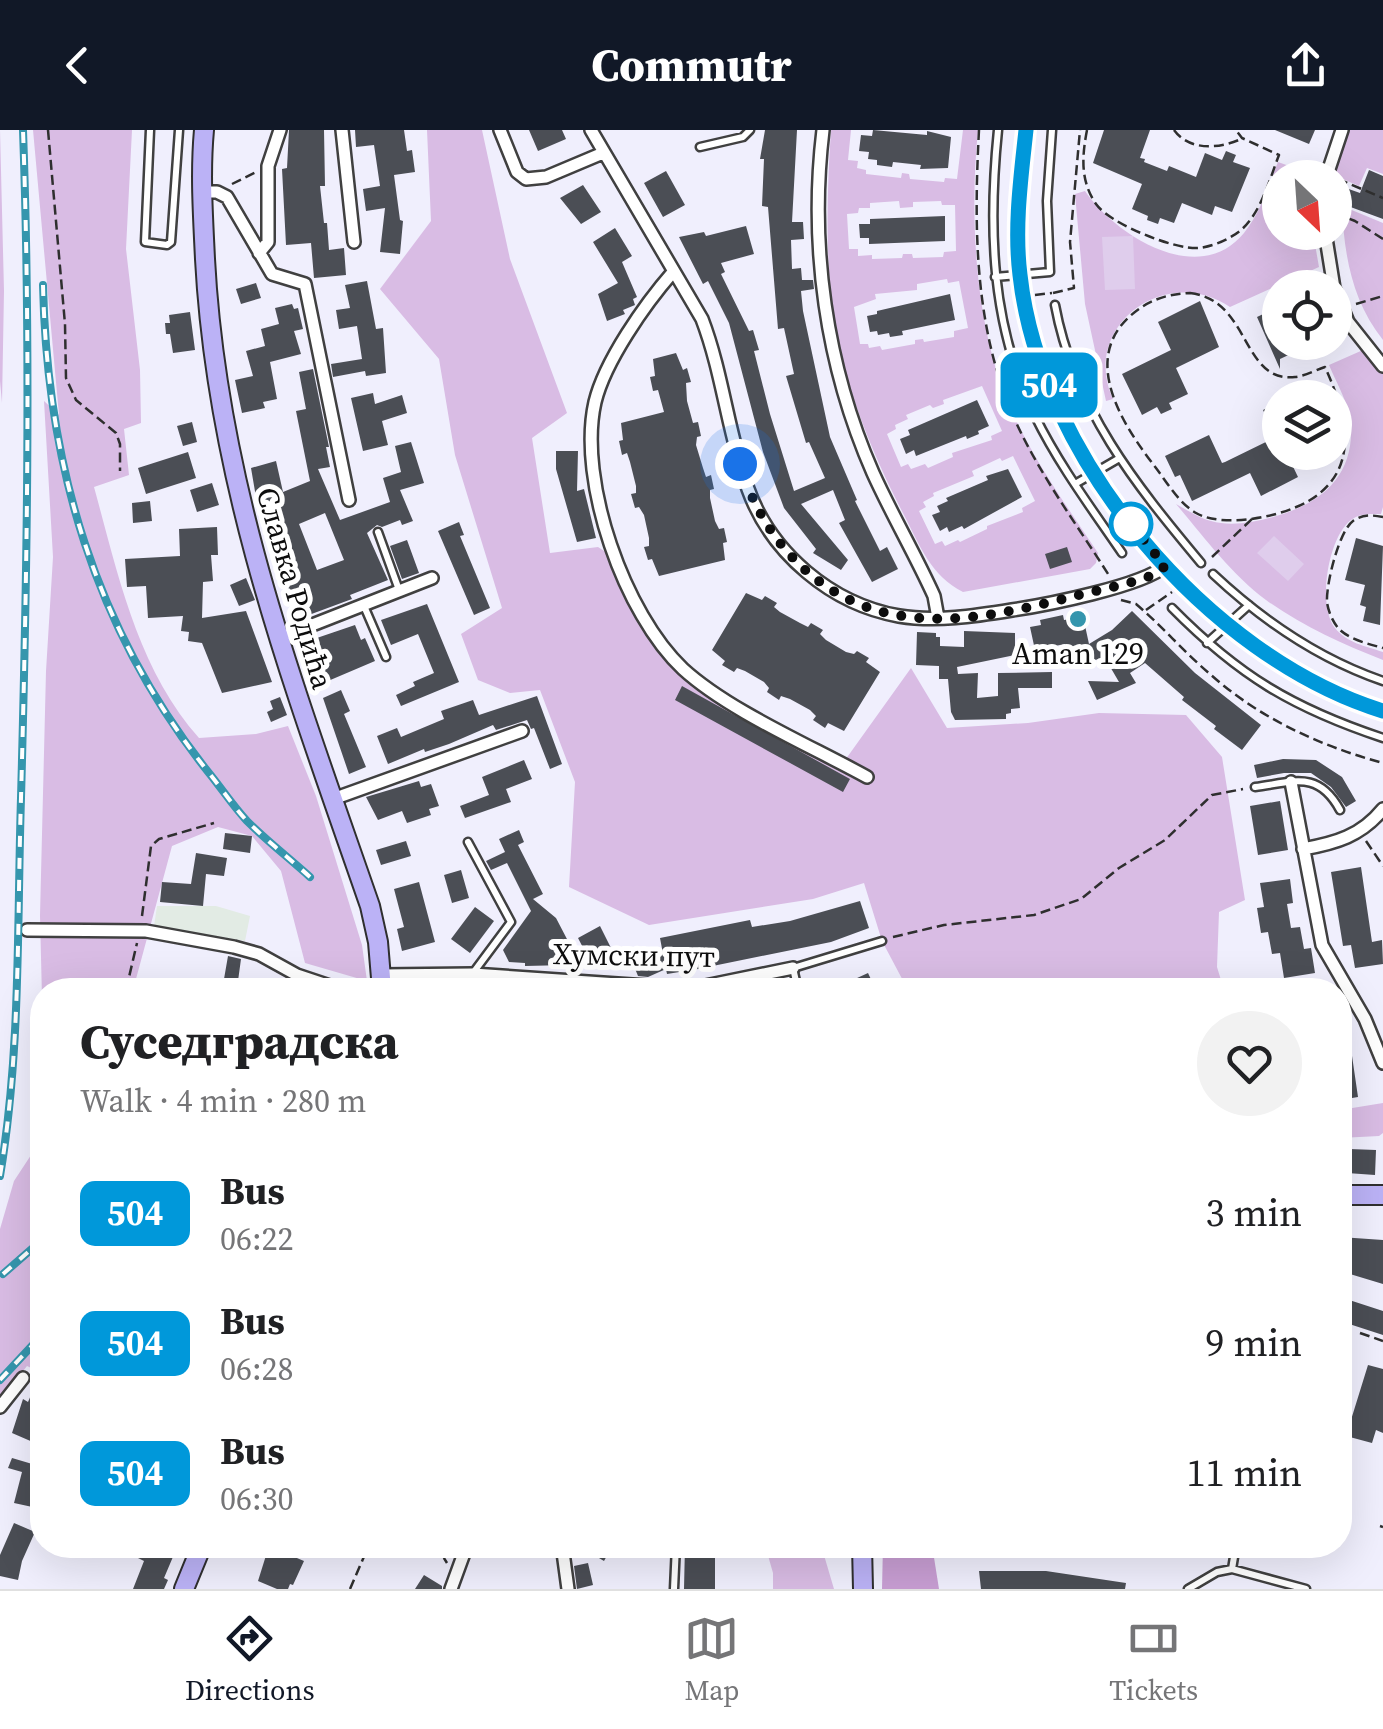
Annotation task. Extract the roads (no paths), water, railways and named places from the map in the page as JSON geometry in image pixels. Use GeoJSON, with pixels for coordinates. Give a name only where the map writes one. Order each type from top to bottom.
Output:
{"type":"FeatureCollection","features":[{"type":"Feature","properties":{"kind":"street","name":"Славка Родића"},"geometry":{"type":"LineString","coordinates":[[204,130],[209,192],[208,326],[226,440],[256,565],[370,906],[381,978]]}},
{"type":"Feature","properties":{"kind":"street"},"geometry":{"type":"LineString","coordinates":[[259,254],[268,242],[268,166],[280,130]]}},
{"type":"Feature","properties":{"kind":"street"},"geometry":{"type":"LineString","coordinates":[[342,130],[354,242]]}},
{"type":"Feature","properties":{"kind":"street"},"geometry":{"type":"LineString","coordinates":[[500,130],[517,172],[526,180],[546,177],[603,153]]}},
{"type":"Feature","properties":{"kind":"street"},"geometry":{"type":"LineString","coordinates":[[591,130],[707,332],[746,485],[774,537],[795,562],[845,597],[896,615],[938,618],[980,616],[1052,602],[1148,577],[1165,566]]}},
{"type":"Feature","properties":{"kind":"street"},"geometry":{"type":"LineString","coordinates":[[823,130],[818,230],[833,348],[861,444],[934,596],[938,618]]}},
{"type":"Feature","properties":{"kind":"street"},"geometry":{"type":"LineString","coordinates":[[1026,130],[1018,224],[1023,296],[1050,389],[1094,473],[1165,566],[1226,625],[1300,677],[1383,711]]}},
{"type":"Feature","properties":{"kind":"street"},"geometry":{"type":"LineString","coordinates":[[1332,160],[1342,130]]}},
{"type":"Feature","properties":{"kind":"street"},"geometry":{"type":"LineString","coordinates":[[209,192],[227,197],[272,274],[305,284],[348,500]]}},
{"type":"Feature","properties":{"kind":"street"},"geometry":{"type":"LineString","coordinates":[[674,272],[622,346],[595,404],[591,438],[594,472],[618,560],[649,629],[684,670],[710,690],[867,777]]}},
{"type":"Feature","properties":{"kind":"street"},"geometry":{"type":"LineString","coordinates":[[1352,327],[1383,366]]}},
{"type":"Feature","properties":{"kind":"street"},"geometry":{"type":"LineString","coordinates":[[279,638],[432,578]]}},
{"type":"Feature","properties":{"kind":"street"},"geometry":{"type":"LineString","coordinates":[[332,799],[522,731]]}},
{"type":"Feature","properties":{"kind":"street"},"geometry":{"type":"LineString","coordinates":[[1291,782],[1322,944],[1341,978]]}},
{"type":"Feature","properties":{"kind":"street"},"geometry":{"type":"LineString","coordinates":[[1303,849],[1360,832],[1383,810]]}},
{"type":"Feature","properties":{"kind":"street"},"geometry":{"type":"LineString","coordinates":[[27,930],[140,930],[246,949],[308,978]]}},
{"type":"Feature","properties":{"kind":"street","name":"Хумски пут"},"geometry":{"type":"LineString","coordinates":[[744,978],[793,968]]}},
{"type":"Feature","properties":{"kind":"street","name":"Хумски пут"},"geometry":{"type":"LineString","coordinates":[[428,978],[473,974],[520,978]]}},
{"type":"Feature","properties":{"kind":"street"},"geometry":{"type":"LineString","coordinates":[[1352,996],[1383,1063]]}},
{"type":"Feature","properties":{"kind":"street"},"geometry":{"type":"LineString","coordinates":[[1352,1195],[1383,1195]]}},
{"type":"Feature","properties":{"kind":"street"},"geometry":{"type":"LineString","coordinates":[[0,1407],[23,1378]]}},
{"type":"Feature","properties":{"kind":"street"},"geometry":{"type":"LineString","coordinates":[[184,1589],[197,1558]]}},
{"type":"Feature","properties":{"kind":"street"},"geometry":{"type":"LineString","coordinates":[[453,1583],[462,1558]]}},
{"type":"Feature","properties":{"kind":"street"},"geometry":{"type":"LineString","coordinates":[[564,1558],[568,1589]]}},
{"type":"Feature","properties":{"kind":"street"},"geometry":{"type":"LineString","coordinates":[[862,1558],[863,1589]]}},
{"type":"Feature","properties":{"kind":"lane"},"geometry":{"type":"LineString","coordinates":[[150,130],[145,242],[168,245],[179,130]]}},
{"type":"Feature","properties":{"kind":"lane"},"geometry":{"type":"LineString","coordinates":[[700,147],[743,138],[750,130]]}},
{"type":"Feature","properties":{"kind":"lane"},"geometry":{"type":"LineString","coordinates":[[998,130],[992,198],[994,277],[1008,342],[1035,415],[1122,553]]}},
{"type":"Feature","properties":{"kind":"lane"},"geometry":{"type":"LineString","coordinates":[[994,277],[1050,272],[1047,201],[1052,130]]}},
{"type":"Feature","properties":{"kind":"lane"},"geometry":{"type":"LineString","coordinates":[[1055,305],[1078,385],[1118,459],[1201,563]]}},
{"type":"Feature","properties":{"kind":"lane"},"geometry":{"type":"LineString","coordinates":[[1075,484],[1118,459]]}},
{"type":"Feature","properties":{"kind":"lane"},"geometry":{"type":"LineString","coordinates":[[378,532],[399,591]]}},
{"type":"Feature","properties":{"kind":"lane"},"geometry":{"type":"LineString","coordinates":[[1213,574],[1249,606],[1327,658],[1383,681]]}},
{"type":"Feature","properties":{"kind":"lane"},"geometry":{"type":"LineString","coordinates":[[364,605],[386,658]]}},
{"type":"Feature","properties":{"kind":"lane"},"geometry":{"type":"LineString","coordinates":[[1207,644],[1249,606]]}},
{"type":"Feature","properties":{"kind":"lane"},"geometry":{"type":"LineString","coordinates":[[1172,608],[1207,644],[1278,695],[1383,738]]}},
{"type":"Feature","properties":{"kind":"lane"},"geometry":{"type":"LineString","coordinates":[[1256,787],[1291,782],[1318,784],[1328,790],[1340,810]]}},
{"type":"Feature","properties":{"kind":"lane","name":"Хумски пут"},"geometry":{"type":"LineString","coordinates":[[468,842],[510,922],[473,974]]}},
{"type":"Feature","properties":{"kind":"lane","name":"Хумски пут"},"geometry":{"type":"LineString","coordinates":[[793,968],[882,940]]}},
{"type":"Feature","properties":{"kind":"lane"},"geometry":{"type":"LineString","coordinates":[[793,968],[795,978]]}},
{"type":"Feature","properties":{"kind":"lane"},"geometry":{"type":"LineString","coordinates":[[674,1589],[675,1558]]}},
{"type":"Feature","properties":{"kind":"lane"},"geometry":{"type":"LineString","coordinates":[[1232,1569],[1234,1558]]}},
{"type":"Feature","properties":{"kind":"lane"},"geometry":{"type":"LineString","coordinates":[[1188,1589],[1217,1572],[1232,1569],[1306,1589]]}},
{"type":"Feature","properties":{"kind":"railway"},"geometry":{"type":"LineString","coordinates":[[0,1176],[15,1035],[23,714],[27,380],[23,130]]}},
{"type":"Feature","properties":{"kind":"railway"},"geometry":{"type":"LineString","coordinates":[[43,285],[55,418],[67,481],[107,603],[169,718],[209,773],[247,821],[310,877]]}},
{"type":"Feature","properties":{"kind":"railway"},"geometry":{"type":"LineString","coordinates":[[3,1274],[30,1250]]}},
{"type":"Feature","properties":{"kind":"railway"},"geometry":{"type":"LineString","coordinates":[[0,1380],[30,1348]]}},
{"type":"Feature","properties":{"kind":"place","name":"Aman 129"},"geometry":{"type":"Point","coordinates":[1078,619]}}]}
